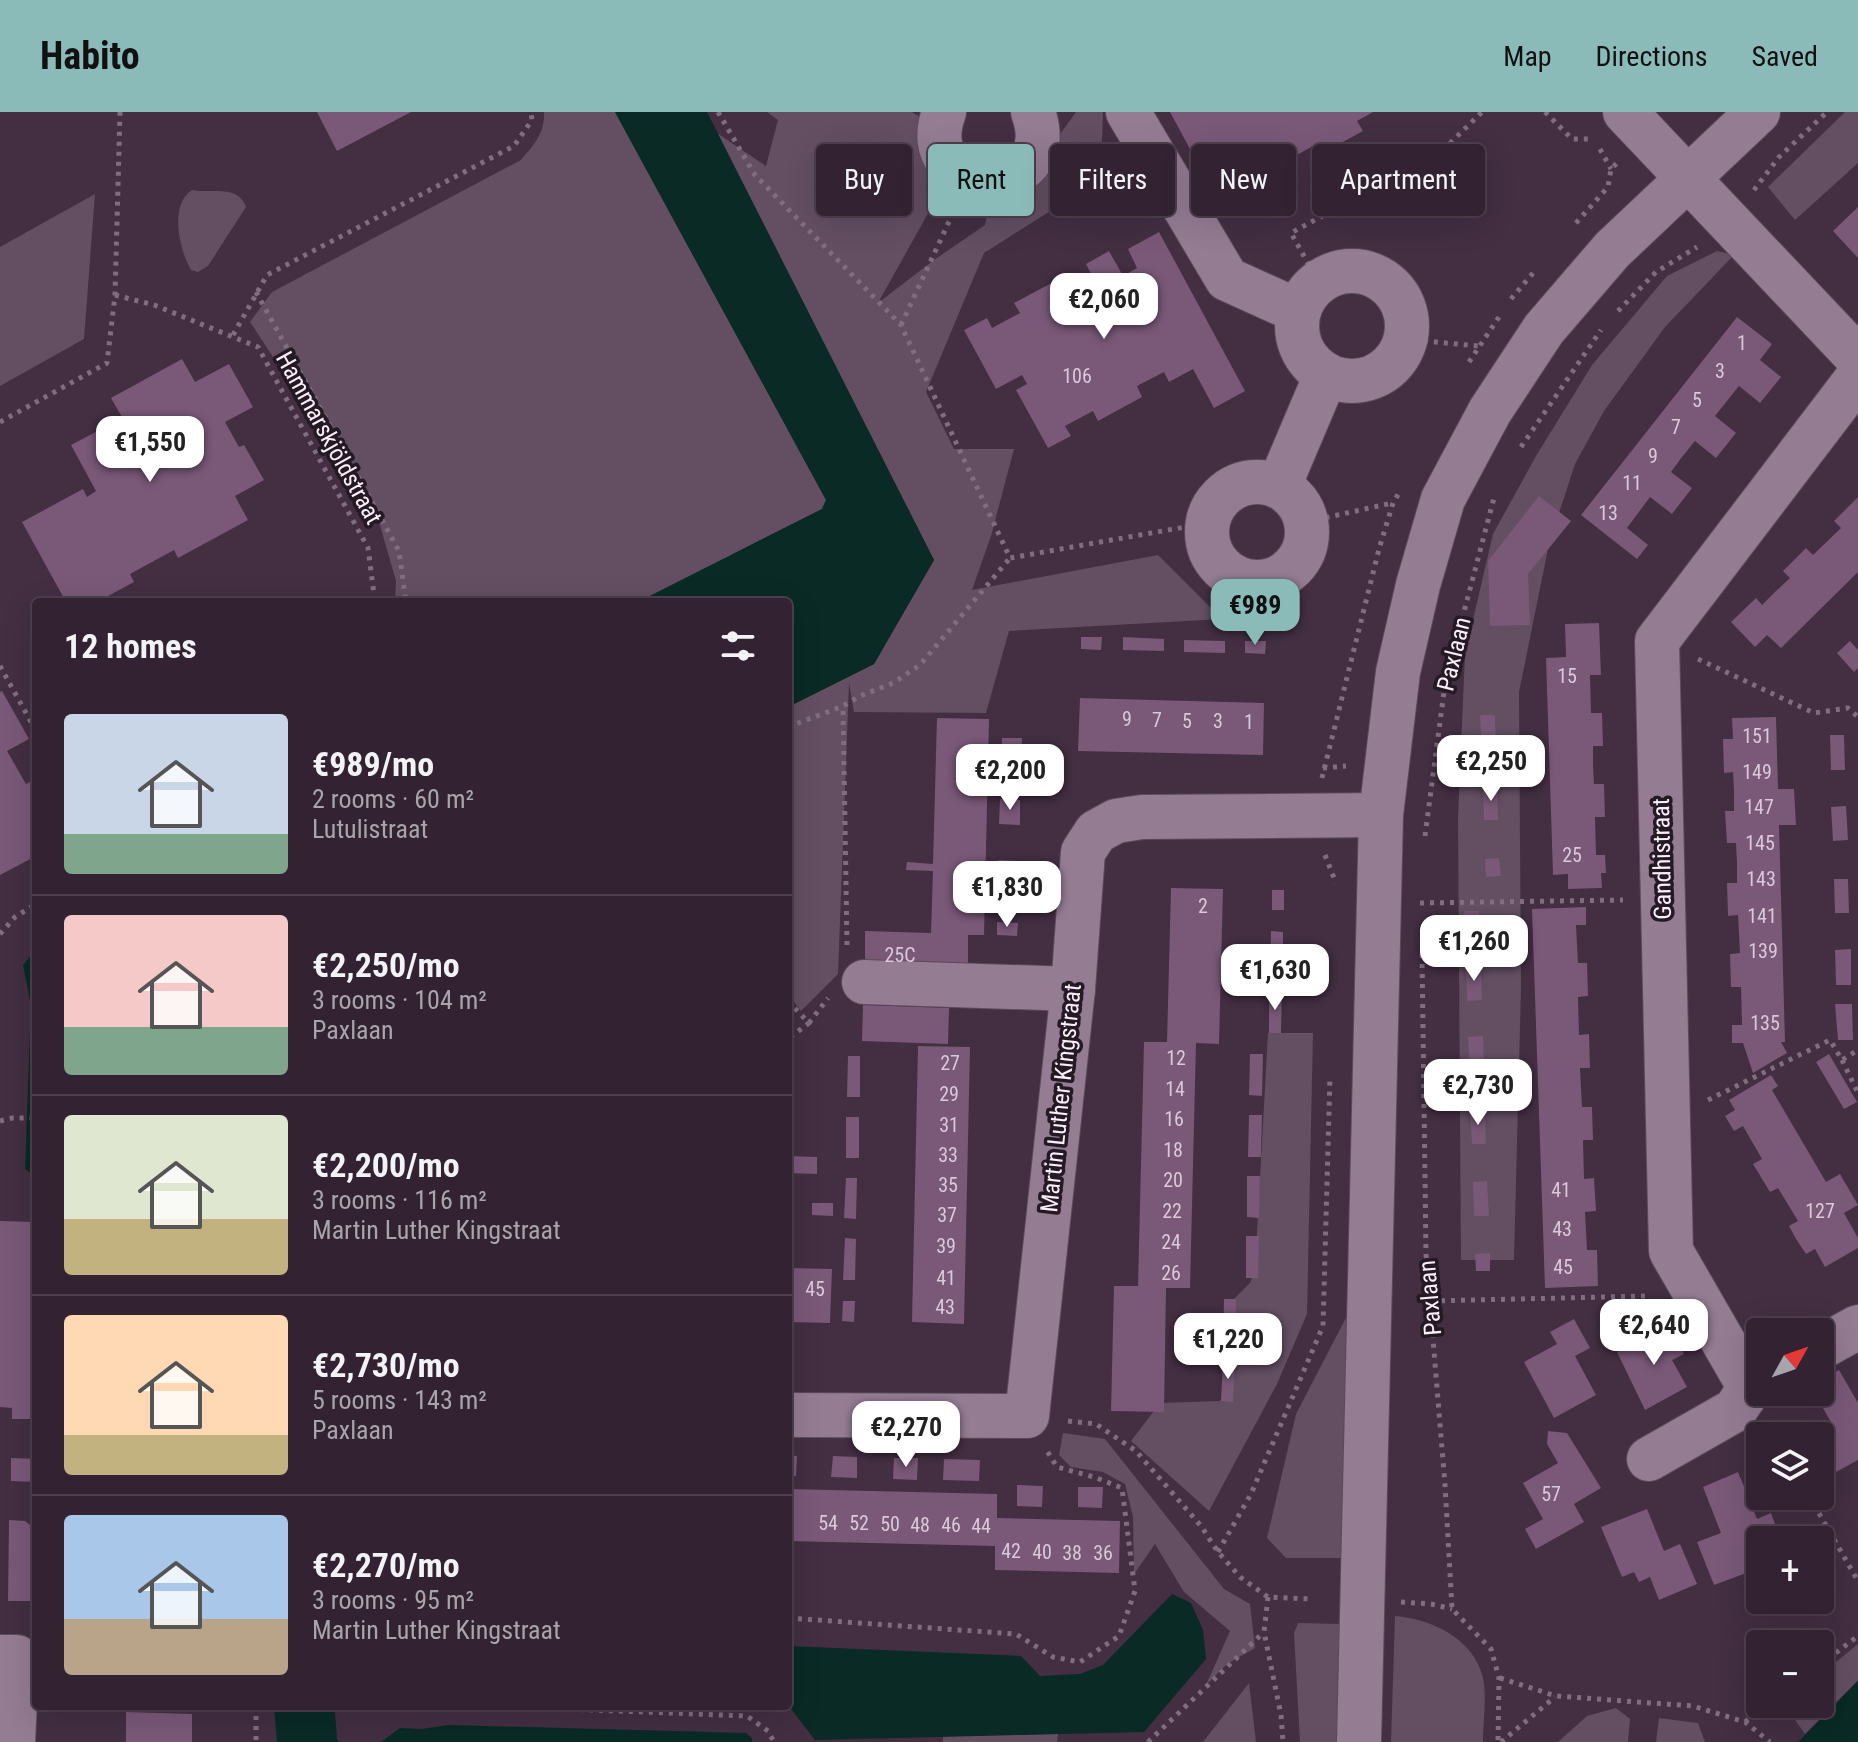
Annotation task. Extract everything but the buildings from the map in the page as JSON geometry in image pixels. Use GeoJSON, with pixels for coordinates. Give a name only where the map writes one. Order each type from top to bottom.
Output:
{"type":"FeatureCollection","features":[{"type":"Feature","properties":{"kind":"street"},"geometry":{"type":"LineString","coordinates":[[941,144],[944,112]]}},
{"type":"Feature","properties":{"kind":"street"},"geometry":{"type":"LineString","coordinates":[[1033,112],[1038,138],[1034,149]]}},
{"type":"Feature","properties":{"kind":"street"},"geometry":{"type":"LineString","coordinates":[[1128,112],[1227,279],[1308,296]]}},
{"type":"Feature","properties":{"kind":"street","name":"Paxlaan"},"geometry":{"type":"LineString","coordinates":[[1359,1742],[1381,815],[1398,672],[1418,585],[1443,499],[1490,411],[1544,329],[1612,250],[1758,112]]}},
{"type":"Feature","properties":{"kind":"street"},"geometry":{"type":"LineString","coordinates":[[1608,127],[1689,178],[1858,358]]}},
{"type":"Feature","properties":{"kind":"street"},"geometry":{"type":"LineString","coordinates":[[1334,273],[1370,273],[1386,282],[1398,296],[1405,312],[1407,330],[1393,363],[1379,374],[1362,380],[1344,380],[1326,375],[1312,364],[1301,348],[1297,330],[1308,296],[1334,273]]}},
{"type":"Feature","properties":{"kind":"street"},"geometry":{"type":"LineString","coordinates":[[1279,486],[1326,375]]}},
{"type":"Feature","properties":{"kind":"street"},"geometry":{"type":"LineString","coordinates":[[1657,641],[1858,377]]}},
{"type":"Feature","properties":{"kind":"street"},"geometry":{"type":"LineString","coordinates":[[1249,482],[1279,486],[1293,496],[1303,510],[1306,522],[1307,545],[1300,560],[1288,573],[1272,581],[1255,583],[1238,579],[1218,563],[1207,540],[1213,508],[1234,487],[1249,482]]}},
{"type":"Feature","properties":{"kind":"street","name":"Gandhistraat"},"geometry":{"type":"LineString","coordinates":[[1657,641],[1671,1251],[1746,1371]]}},
{"type":"Feature","properties":{"kind":"street","name":"Martin Luther Kingstraat"},"geometry":{"type":"LineString","coordinates":[[1027,1416],[1073,989],[1083,852],[1096,832],[1116,821],[1142,817],[1381,815]]}},
{"type":"Feature","properties":{"kind":"street"},"geometry":{"type":"LineString","coordinates":[[849,976],[1073,989]]}},
{"type":"Feature","properties":{"kind":"street"},"geometry":{"type":"LineString","coordinates":[[1834,1340],[1858,1327]]}},
{"type":"Feature","properties":{"kind":"street","name":"Gandhistraat"},"geometry":{"type":"LineString","coordinates":[[1649,1459],[1735,1410],[1746,1396]]}},
{"type":"Feature","properties":{"kind":"street"},"geometry":{"type":"LineString","coordinates":[[792,1415],[1027,1416]]}},
{"type":"Feature","properties":{"kind":"street"},"geometry":{"type":"LineString","coordinates":[[0,1657],[17,1657],[13,1742]]}},
{"type":"Feature","properties":{"kind":"path"},"geometry":{"type":"LineString","coordinates":[[0,422],[107,363],[115,295],[120,112]]}},
{"type":"Feature","properties":{"kind":"path"},"geometry":{"type":"LineString","coordinates":[[233,335],[267,275],[514,146],[532,120],[531,112]]}},
{"type":"Feature","properties":{"kind":"path"},"geometry":{"type":"LineString","coordinates":[[718,112],[755,175],[901,325],[1010,558]]}},
{"type":"Feature","properties":{"kind":"path"},"geometry":{"type":"LineString","coordinates":[[1308,296],[1291,233],[1442,151],[1482,112]]}},
{"type":"Feature","properties":{"kind":"path"},"geometry":{"type":"LineString","coordinates":[[1545,112],[1572,139],[1608,127],[1611,169]]}},
{"type":"Feature","properties":{"kind":"path"},"geometry":{"type":"LineString","coordinates":[[1616,313],[1656,272],[1685,256],[1730,221],[1779,157],[1827,112]]}},
{"type":"Feature","properties":{"kind":"path"},"geometry":{"type":"LineString","coordinates":[[901,325],[952,216]]}},
{"type":"Feature","properties":{"kind":"path"},"geometry":{"type":"LineString","coordinates":[[256,292],[399,551],[405,598]]}},
{"type":"Feature","properties":{"kind":"path","name":"Hammarskjöldstraat"},"geometry":{"type":"LineString","coordinates":[[115,295],[154,305],[258,347],[368,548],[374,598]]}},
{"type":"Feature","properties":{"kind":"path"},"geometry":{"type":"LineString","coordinates":[[1517,453],[1607,323]]}},
{"type":"Feature","properties":{"kind":"path"},"geometry":{"type":"LineString","coordinates":[[1404,339],[1478,346]]}},
{"type":"Feature","properties":{"kind":"path","name":"Paxlaan"},"geometry":{"type":"LineString","coordinates":[[1424,839],[1445,684],[1499,479]]}},
{"type":"Feature","properties":{"kind":"path"},"geometry":{"type":"LineString","coordinates":[[1306,522],[1393,503]]}},
{"type":"Feature","properties":{"kind":"path"},"geometry":{"type":"LineString","coordinates":[[792,725],[893,683],[920,665],[1010,558],[1208,523]]}},
{"type":"Feature","properties":{"kind":"path"},"geometry":{"type":"LineString","coordinates":[[1657,641],[1814,713],[1848,708],[1858,717]]}},
{"type":"Feature","properties":{"kind":"path"},"geometry":{"type":"LineString","coordinates":[[0,666],[32,724]]}},
{"type":"Feature","properties":{"kind":"path"},"geometry":{"type":"LineString","coordinates":[[792,1036],[809,1023],[849,976],[843,706]]}},
{"type":"Feature","properties":{"kind":"path"},"geometry":{"type":"LineString","coordinates":[[1319,815],[1324,852],[1336,879],[1336,895]]}},
{"type":"Feature","properties":{"kind":"path"},"geometry":{"type":"LineString","coordinates":[[1419,893],[1421,919]]}},
{"type":"Feature","properties":{"kind":"path"},"geometry":{"type":"LineString","coordinates":[[1420,903],[1663,899]]}},
{"type":"Feature","properties":{"kind":"path"},"geometry":{"type":"LineString","coordinates":[[0,934],[15,917],[32,906]]}},
{"type":"Feature","properties":{"kind":"path","name":"Paxlaan"},"geometry":{"type":"LineString","coordinates":[[1422,951],[1426,1254],[1452,1609]]}},
{"type":"Feature","properties":{"kind":"path"},"geometry":{"type":"LineString","coordinates":[[792,1005],[809,1023]]}},
{"type":"Feature","properties":{"kind":"path"},"geometry":{"type":"LineString","coordinates":[[1668,1120],[1830,1040],[1858,1093]]}},
{"type":"Feature","properties":{"kind":"path"},"geometry":{"type":"LineString","coordinates":[[1842,1060],[1858,1050]]}},
{"type":"Feature","properties":{"kind":"path"},"geometry":{"type":"LineString","coordinates":[[1218,1552],[1251,1494],[1323,1326],[1330,1071]]}},
{"type":"Feature","properties":{"kind":"path"},"geometry":{"type":"LineString","coordinates":[[0,1121],[32,1118]]}},
{"type":"Feature","properties":{"kind":"path"},"geometry":{"type":"LineString","coordinates":[[1431,1301],[1672,1296],[1691,1285]]}},
{"type":"Feature","properties":{"kind":"path"},"geometry":{"type":"LineString","coordinates":[[1027,1416],[1096,1424],[1136,1451],[1240,1577],[1268,1597],[1311,1599]]}},
{"type":"Feature","properties":{"kind":"path"},"geometry":{"type":"LineString","coordinates":[[792,1618],[1016,1634],[1053,1657],[1080,1662],[1119,1636],[1135,1591],[1122,1488],[1057,1467],[1027,1416]]}},
{"type":"Feature","properties":{"kind":"path"},"geometry":{"type":"LineString","coordinates":[[1817,1510],[1858,1581]]}},
{"type":"Feature","properties":{"kind":"path"},"geometry":{"type":"LineString","coordinates":[[1268,1597],[1264,1632],[1281,1715],[1283,1742]]}},
{"type":"Feature","properties":{"kind":"path"},"geometry":{"type":"LineString","coordinates":[[1395,1602],[1431,1604],[1452,1609],[1491,1649],[1499,1678],[1499,1742]]}},
{"type":"Feature","properties":{"kind":"path"},"geometry":{"type":"LineString","coordinates":[[1148,1742],[1264,1632]]}},
{"type":"Feature","properties":{"kind":"path"},"geometry":{"type":"LineString","coordinates":[[1834,1654],[1858,1636]]}},
{"type":"Feature","properties":{"kind":"path"},"geometry":{"type":"LineString","coordinates":[[1499,1678],[1556,1696],[1693,1706],[1745,1722],[1770,1742]]}},
{"type":"Feature","properties":{"kind":"path"},"geometry":{"type":"LineString","coordinates":[[1499,1742],[1556,1696]]}},
{"type":"Feature","properties":{"kind":"path"},"geometry":{"type":"LineString","coordinates":[[256,1710],[256,1742]]}},
{"type":"Feature","properties":{"kind":"path"},"geometry":{"type":"LineString","coordinates":[[592,1710],[747,1716],[768,1731],[774,1742]]}},
{"type":"Feature","properties":{"kind":"path"},"geometry":{"type":"LineString","coordinates":[[1745,1722],[1750,1718]]}},
{"type":"Feature","properties":{"kind":"shaded area"},"geometry":{"type":"Polygon","coordinates":[[[544,112],[615,112],[826,500],[822,509],[646,598],[395,598],[396,581],[377,515],[250,322],[272,292],[521,160],[541,132],[544,112]]]}},
{"type":"Feature","properties":{"kind":"shaded area"},"geometry":{"type":"Polygon","coordinates":[[[615,112],[707,112],[934,560],[874,664],[792,705],[792,598],[646,598],[822,509],[826,500],[615,112]]]}},
{"type":"Feature","properties":{"kind":"shaded area"},"geometry":{"type":"Polygon","coordinates":[[[767,112],[912,112],[956,140],[955,144],[928,144],[928,213],[878,303],[985,225],[987,216],[1034,216],[1034,144],[1011,144],[1022,136],[1058,137],[1076,112],[1103,112],[1100,144],[1050,144],[1050,211],[984,253],[926,392],[954,449],[1014,449],[991,536],[972,590],[1158,555],[1222,619],[1009,631],[986,713],[854,712],[849,683],[838,974],[801,1011],[792,999],[792,705],[874,664],[934,560],[717,133],[766,166],[778,120],[767,112]]]}},
{"type":"Feature","properties":{"kind":"shaded area"},"geometry":{"type":"Polygon","coordinates":[[[1845,112],[1858,112],[1858,163],[1795,220],[1768,187],[1845,112]]]}},
{"type":"Feature","properties":{"kind":"shaded area"},"geometry":{"type":"Polygon","coordinates":[[[192,190],[223,191],[237,195],[246,207],[208,266],[198,272],[191,270],[178,228],[180,206],[192,190]]]}},
{"type":"Feature","properties":{"kind":"shaded area"},"geometry":{"type":"Polygon","coordinates":[[[95,194],[84,339],[0,386],[0,247],[95,194]]]}},
{"type":"Feature","properties":{"kind":"shaded area"},"geometry":{"type":"Polygon","coordinates":[[[1717,251],[1734,255],[1665,327],[1604,411],[1575,464],[1549,544],[1519,692],[1521,987],[1514,1260],[1461,1260],[1458,818],[1465,654],[1493,534],[1592,365],[1667,276],[1717,251]]]}},
{"type":"Feature","properties":{"kind":"shaded area"},"geometry":{"type":"Polygon","coordinates":[[[32,954],[32,1174],[25,1169],[31,1006],[23,965],[32,954]]]}},
{"type":"Feature","properties":{"kind":"shaded area"},"geometry":{"type":"Polygon","coordinates":[[[1268,1033],[1313,1033],[1307,1314],[1277,1384],[1209,1511],[1131,1441],[1160,1403],[1220,1401],[1225,1394],[1229,1304],[1250,1283],[1255,1269],[1268,1033]]]}},
{"type":"Feature","properties":{"kind":"shaded area"},"geometry":{"type":"Polygon","coordinates":[[[1349,1312],[1343,1558],[1286,1558],[1267,1538],[1296,1414],[1349,1312]]]}},
{"type":"Feature","properties":{"kind":"shaded area"},"geometry":{"type":"Polygon","coordinates":[[[1063,1433],[1105,1439],[1224,1589],[1250,1604],[1255,1648],[1227,1664],[1206,1685],[1230,1631],[1184,1592],[1155,1544],[1134,1574],[1133,1517],[1125,1484],[1103,1472],[1071,1467],[1059,1455],[1063,1433]]]}},
{"type":"Feature","properties":{"kind":"shaded area"},"geometry":{"type":"Polygon","coordinates":[[[1172,1594],[1191,1603],[1203,1630],[1206,1659],[1144,1732],[815,1740],[792,1710],[792,1646],[1021,1656],[1040,1676],[1080,1674],[1103,1665],[1172,1594]]]}},
{"type":"Feature","properties":{"kind":"shaded area"},"geometry":{"type":"Polygon","coordinates":[[[1395,1616],[1437,1627],[1471,1652],[1484,1685],[1483,1742],[1391,1742],[1395,1616]]]}},
{"type":"Feature","properties":{"kind":"shaded area"},"geometry":{"type":"Polygon","coordinates":[[[1298,1623],[1342,1624],[1338,1742],[1300,1742],[1294,1633],[1298,1623]]]}},
{"type":"Feature","properties":{"kind":"shaded area"},"geometry":{"type":"Polygon","coordinates":[[[1858,1644],[1858,1680],[1834,1704],[1834,1664],[1858,1644]]]}},
{"type":"Feature","properties":{"kind":"shaded area"},"geometry":{"type":"Polygon","coordinates":[[[1858,1681],[1858,1742],[1798,1742],[1822,1718],[1834,1718],[1834,1705],[1858,1681]]]}},
{"type":"Feature","properties":{"kind":"shaded area"},"geometry":{"type":"Polygon","coordinates":[[[1249,1683],[1256,1742],[1203,1742],[1249,1683]]]}},
{"type":"Feature","properties":{"kind":"shaded area"},"geometry":{"type":"Polygon","coordinates":[[[1616,1708],[1630,1719],[1628,1742],[1558,1742],[1587,1716],[1616,1708]]]}},
{"type":"Feature","properties":{"kind":"shaded area"},"geometry":{"type":"Polygon","coordinates":[[[274,1710],[336,1710],[337,1740],[340,1742],[277,1742],[274,1710]]]}},
{"type":"Feature","properties":{"kind":"shaded area"},"geometry":{"type":"Polygon","coordinates":[[[1659,1718],[1698,1723],[1705,1742],[1656,1742],[1659,1718]]]}},
{"type":"Feature","properties":{"kind":"shaded area"},"geometry":{"type":"Polygon","coordinates":[[[1794,1718],[1821,1718],[1805,1734],[1794,1718]]]}},
{"type":"Feature","properties":{"kind":"shaded area"},"geometry":{"type":"Polygon","coordinates":[[[449,1725],[746,1733],[752,1742],[381,1742],[400,1728],[449,1725]]]}},
{"type":"Feature","properties":{"kind":"shaded area"},"geometry":{"type":"Polygon","coordinates":[[[1058,1734],[1057,1742],[943,1742],[943,1736],[1058,1734]]]}}]}
